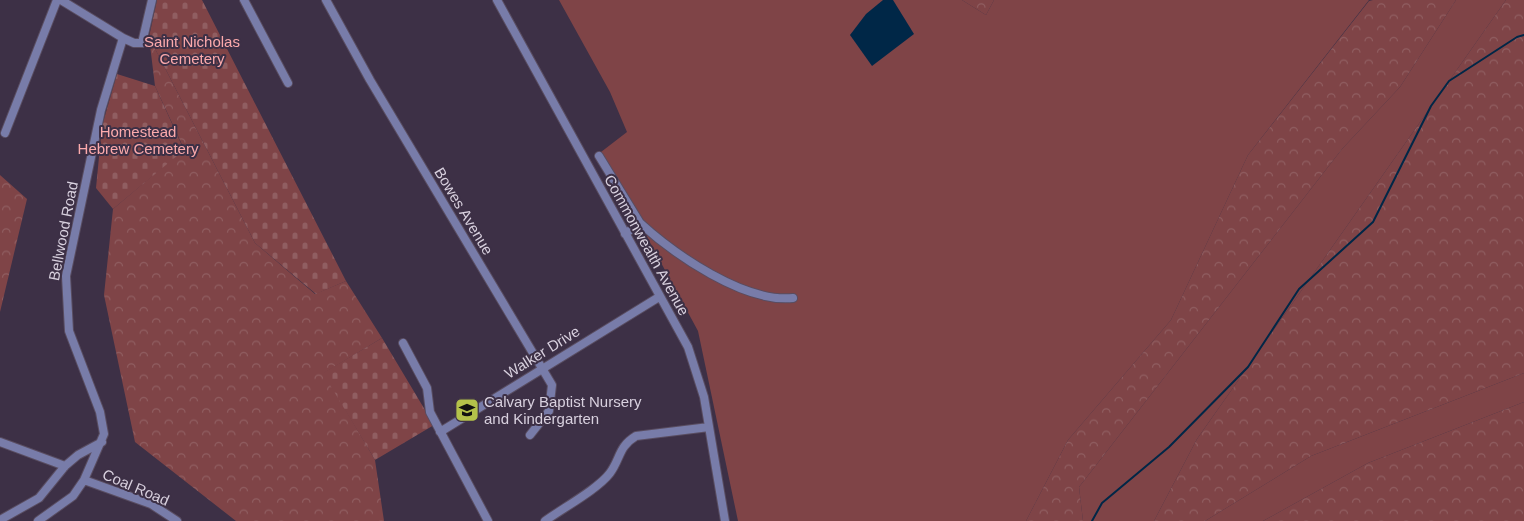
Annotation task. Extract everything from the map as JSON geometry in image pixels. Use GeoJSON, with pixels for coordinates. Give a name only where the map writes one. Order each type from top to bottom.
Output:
{"type":"FeatureCollection","features":[{"type":"Feature","properties":{"kind":"street"},"geometry":{"type":"LineString","coordinates":[[5,133],[57,0]]}},
{"type":"Feature","properties":{"kind":"street"},"geometry":{"type":"LineString","coordinates":[[61,0],[134,43],[142,43],[152,0]]}},
{"type":"Feature","properties":{"kind":"street"},"geometry":{"type":"LineString","coordinates":[[244,0],[288,83]]}},
{"type":"Feature","properties":{"kind":"street","name":"Bowes Avenue"},"geometry":{"type":"LineString","coordinates":[[326,0],[429,180],[543,367],[552,385],[552,400],[549,411],[530,435]]}},
{"type":"Feature","properties":{"kind":"street","name":"Commonwealth Avenue"},"geometry":{"type":"LineString","coordinates":[[497,0],[688,348],[704,397],[725,521]]}},
{"type":"Feature","properties":{"kind":"street","name":"Bellwood Road"},"geometry":{"type":"LineString","coordinates":[[38,521],[73,496],[84,480],[104,434],[100,412],[69,330],[66,315],[66,276],[101,110],[123,38]]}},
{"type":"Feature","properties":{"kind":"street"},"geometry":{"type":"LineString","coordinates":[[599,156],[640,222],[670,250],[722,279],[779,300],[793,298]]}},
{"type":"Feature","properties":{"kind":"street"},"geometry":{"type":"LineString","coordinates":[[625,234],[640,222]]}},
{"type":"Feature","properties":{"kind":"street","name":"Walker Drive"},"geometry":{"type":"LineString","coordinates":[[440,432],[659,297]]}},
{"type":"Feature","properties":{"kind":"street"},"geometry":{"type":"LineString","coordinates":[[403,343],[427,388],[430,412],[488,521]]}},
{"type":"Feature","properties":{"kind":"street"},"geometry":{"type":"LineString","coordinates":[[545,521],[602,481],[611,472],[621,449],[627,441],[636,436],[709,427]]}},
{"type":"Feature","properties":{"kind":"street"},"geometry":{"type":"LineString","coordinates":[[0,442],[65,466]]}},
{"type":"Feature","properties":{"kind":"street","name":"Coal Road"},"geometry":{"type":"LineString","coordinates":[[0,520],[39,498],[65,466],[78,455],[102,442]]}},
{"type":"Feature","properties":{"kind":"street","name":"Coal Road"},"geometry":{"type":"LineString","coordinates":[[84,480],[151,504],[177,521]]}},
{"type":"Feature","properties":{"kind":"green space","name":"Saint Nicholas Cemetery"},"geometry":{"type":"Polygon","coordinates":[[[157,0],[202,0],[346,281],[316,294],[255,243],[149,37],[157,0]]]}},
{"type":"Feature","properties":{"kind":"green space"},"geometry":{"type":"Polygon","coordinates":[[[559,0],[962,0],[986,15],[994,0],[1369,0],[1248,155],[1171,320],[1068,440],[1026,521],[738,521],[698,331],[601,152],[627,132],[610,92],[559,0]]]}},
{"type":"Feature","properties":{"kind":"green space"},"geometry":{"type":"Polygon","coordinates":[[[962,0],[994,0],[986,15],[962,0]]]}},
{"type":"Feature","properties":{"kind":"green space"},"geometry":{"type":"Polygon","coordinates":[[[1456,0],[1506,0],[1197,439],[1154,521],[1083,521],[1079,487],[1342,149],[1400,87],[1456,0]]]}},
{"type":"Feature","properties":{"kind":"green space"},"geometry":{"type":"Polygon","coordinates":[[[1456,0],[1400,87],[1342,149],[1079,487],[1083,521],[1026,521],[1068,440],[1171,320],[1248,155],[1369,1],[1456,0]]]}},
{"type":"Feature","properties":{"kind":"green space"},"geometry":{"type":"Polygon","coordinates":[[[1506,0],[1524,0],[1524,373],[1311,456],[1205,521],[1154,521],[1197,439],[1506,0]]]}},
{"type":"Feature","properties":{"kind":"green space"},"geometry":{"type":"Polygon","coordinates":[[[149,37],[255,243],[315,294],[346,281],[382,338],[324,373],[375,460],[384,521],[236,521],[135,442],[104,295],[113,209],[184,149],[155,86],[149,37]]]}},
{"type":"Feature","properties":{"kind":"green space","name":"Homestead Hebrew Cemetery"},"geometry":{"type":"Polygon","coordinates":[[[117,74],[155,86],[184,150],[113,209],[96,188],[102,126],[117,74]]]}},
{"type":"Feature","properties":{"kind":"green space"},"geometry":{"type":"Polygon","coordinates":[[[0,175],[27,199],[0,312],[0,175]]]}},
{"type":"Feature","properties":{"kind":"green space"},"geometry":{"type":"Polygon","coordinates":[[[382,338],[434,425],[375,460],[323,373],[382,338]]]}},
{"type":"Feature","properties":{"kind":"green space"},"geometry":{"type":"Polygon","coordinates":[[[1524,373],[1524,402],[1368,463],[1263,521],[1205,521],[1311,456],[1524,373]]]}},
{"type":"Feature","properties":{"kind":"green space"},"geometry":{"type":"Polygon","coordinates":[[[1524,402],[1524,521],[1263,521],[1368,463],[1524,402]]]}},
{"type":"Feature","properties":{"kind":"water"},"geometry":{"type":"Polygon","coordinates":[[[883,0],[893,0],[914,34],[872,66],[850,35],[866,14],[883,0]]]}},
{"type":"Feature","properties":{"kind":"waterway"},"geometry":{"type":"LineString","coordinates":[[1092,521],[1102,503],[1169,447],[1248,367],[1299,289],[1373,222],[1431,106],[1449,81],[1517,37],[1524,35]]}},
{"type":"Feature","properties":{"kind":"place","name":"Calvary Baptist Nursery and Kindergarten"},"geometry":{"type":"Point","coordinates":[467,410]}}]}
